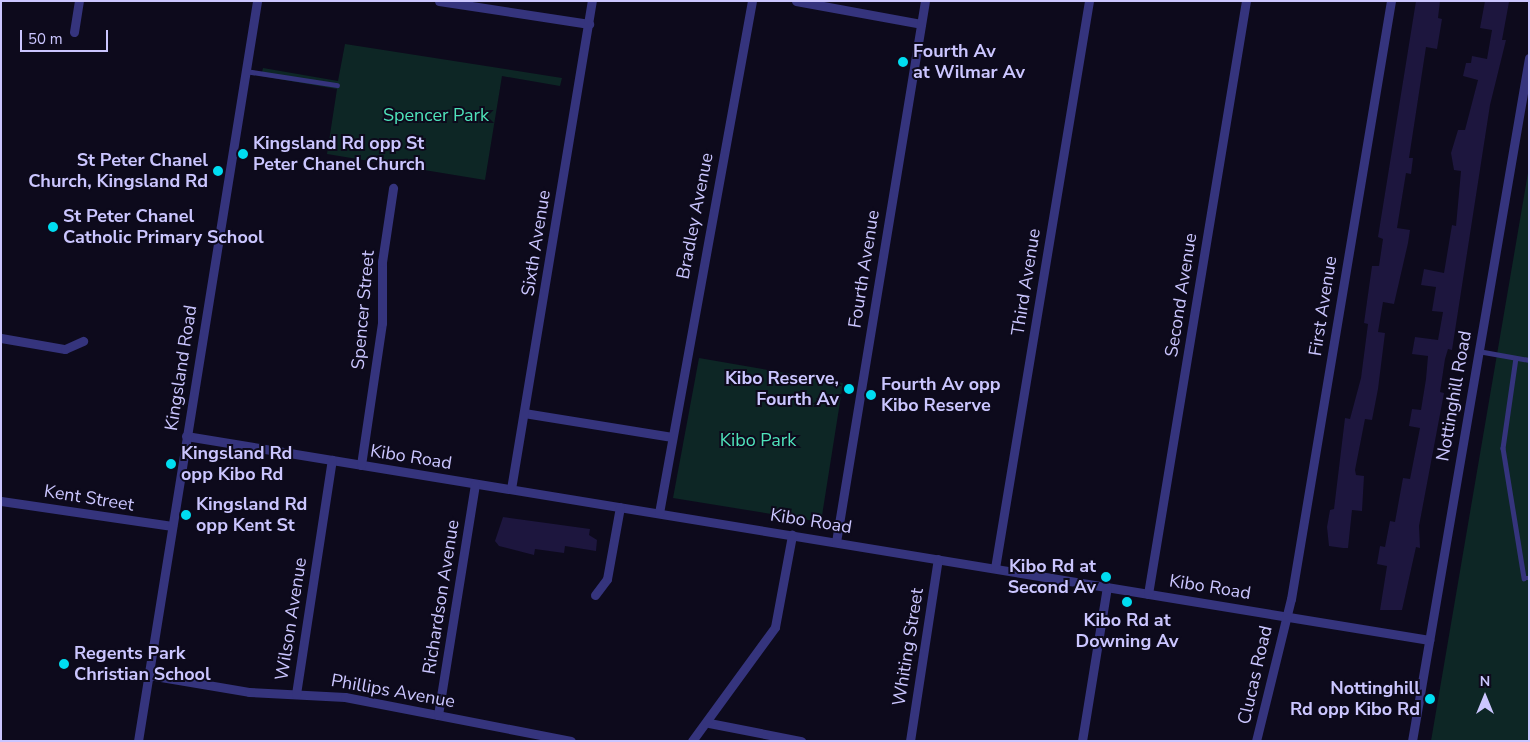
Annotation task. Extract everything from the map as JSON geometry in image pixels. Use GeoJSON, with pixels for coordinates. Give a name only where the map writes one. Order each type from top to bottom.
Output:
{"type":"FeatureCollection","features":[{"type":"Feature","properties":{"kind":"street"},"geometry":{"type":"LineString","coordinates":[[74,32],[79,1]]}},
{"type":"Feature","properties":{"kind":"street","name":"Kingsland Road"},"geometry":{"type":"LineString","coordinates":[[138,741],[257,1]]}},
{"type":"Feature","properties":{"kind":"street"},"geometry":{"type":"LineString","coordinates":[[439,1],[477,4],[589,24]]}},
{"type":"Feature","properties":{"kind":"street","name":"Sixth Avenue"},"geometry":{"type":"LineString","coordinates":[[511,489],[592,1]]}},
{"type":"Feature","properties":{"kind":"street","name":"Bradley Avenue"},"geometry":{"type":"LineString","coordinates":[[659,513],[752,1]]}},
{"type":"Feature","properties":{"kind":"street"},"geometry":{"type":"LineString","coordinates":[[796,1],[921,24]]}},
{"type":"Feature","properties":{"kind":"street","name":"Fourth Avenue"},"geometry":{"type":"LineString","coordinates":[[836,542],[925,1]]}},
{"type":"Feature","properties":{"kind":"street","name":"Third Avenue"},"geometry":{"type":"LineString","coordinates":[[995,568],[1089,1]]}},
{"type":"Feature","properties":{"kind":"street","name":"Second Avenue"},"geometry":{"type":"LineString","coordinates":[[1148,594],[1246,1]]}},
{"type":"Feature","properties":{"kind":"street","name":"First Avenue"},"geometry":{"type":"LineString","coordinates":[[1285,616],[1390,1]]}},
{"type":"Feature","properties":{"kind":"street","name":"Nottinghill Road"},"geometry":{"type":"LineString","coordinates":[[1412,741],[1529,58]]}},
{"type":"Feature","properties":{"kind":"street","name":"Spencer Street"},"geometry":{"type":"LineString","coordinates":[[361,465],[382,323],[382,262],[393,188]]}},
{"type":"Feature","properties":{"kind":"street"},"geometry":{"type":"LineString","coordinates":[[1,338],[65,348],[82,341]]}},
{"type":"Feature","properties":{"kind":"street"},"geometry":{"type":"LineString","coordinates":[[524,413],[672,438]]}},
{"type":"Feature","properties":{"kind":"street","name":"Kibo Road"},"geometry":{"type":"LineString","coordinates":[[186,436],[1429,640]]}},
{"type":"Feature","properties":{"kind":"street","name":"Wilson Avenue"},"geometry":{"type":"LineString","coordinates":[[296,694],[332,460]]}},
{"type":"Feature","properties":{"kind":"street","name":"Richardson Avenue"},"geometry":{"type":"LineString","coordinates":[[438,715],[475,484]]}},
{"type":"Feature","properties":{"kind":"street","name":"Kent Street"},"geometry":{"type":"LineString","coordinates":[[1,501],[172,526]]}},
{"type":"Feature","properties":{"kind":"street"},"geometry":{"type":"LineString","coordinates":[[595,595],[607,579],[620,507]]}},
{"type":"Feature","properties":{"kind":"street"},"geometry":{"type":"LineString","coordinates":[[692,741],[709,723],[775,627],[792,534]]}},
{"type":"Feature","properties":{"kind":"street","name":"Whiting Street"},"geometry":{"type":"LineString","coordinates":[[910,741],[938,559]]}},
{"type":"Feature","properties":{"kind":"street"},"geometry":{"type":"LineString","coordinates":[[1082,741],[1107,587]]}},
{"type":"Feature","properties":{"kind":"street","name":"Clucas Road"},"geometry":{"type":"LineString","coordinates":[[1256,741],[1285,616]]}},
{"type":"Feature","properties":{"kind":"street","name":"Phillips Avenue"},"geometry":{"type":"LineString","coordinates":[[149,675],[249,692],[345,697],[570,741]]}},
{"type":"Feature","properties":{"kind":"street"},"geometry":{"type":"LineString","coordinates":[[709,723],[801,741]]}},
{"type":"Feature","properties":{"kind":"lane"},"geometry":{"type":"LineString","coordinates":[[246,71],[337,85]]}},
{"type":"Feature","properties":{"kind":"lane"},"geometry":{"type":"LineString","coordinates":[[1478,351],[1529,360]]}},
{"type":"Feature","properties":{"kind":"lane"},"geometry":{"type":"LineString","coordinates":[[1516,358],[1503,448],[1524,578],[1529,578]]}},
{"type":"Feature","properties":{"kind":"green space","name":"Spencer Park"},"geometry":{"type":"Polygon","coordinates":[[[345,44],[562,78],[560,86],[502,76],[485,180],[327,154],[337,89],[261,76],[263,68],[338,81],[345,44]]]}},
{"type":"Feature","properties":{"kind":"green space"},"geometry":{"type":"Polygon","coordinates":[[[1529,167],[1529,741],[1431,741],[1529,167]]]}},
{"type":"Feature","properties":{"kind":"green space","name":"Kibo Park"},"geometry":{"type":"Polygon","coordinates":[[[699,358],[843,383],[821,522],[673,498],[699,358]]]}},
{"type":"Feature","properties":{"kind":"building"},"geometry":{"type":"Polygon","coordinates":[[[1416,1],[1440,1],[1438,18],[1442,19],[1437,49],[1426,47],[1409,158],[1413,158],[1411,174],[1406,173],[1397,228],[1410,230],[1408,243],[1394,304],[1383,302],[1378,332],[1385,333],[1378,389],[1372,420],[1365,419],[1355,470],[1356,475],[1364,476],[1362,511],[1352,510],[1348,548],[1329,546],[1327,527],[1330,510],[1334,509],[1345,418],[1350,419],[1361,378],[1368,324],[1364,323],[1372,266],[1379,266],[1383,239],[1378,237],[1416,1]]]}},
{"type":"Feature","properties":{"kind":"building"},"geometry":{"type":"Polygon","coordinates":[[[1485,1],[1509,2],[1502,40],[1506,40],[1490,105],[1452,350],[1448,349],[1445,359],[1440,392],[1444,393],[1419,526],[1420,548],[1416,547],[1402,610],[1380,610],[1387,566],[1377,564],[1380,546],[1385,547],[1390,521],[1395,522],[1403,478],[1410,479],[1420,428],[1409,426],[1412,409],[1421,410],[1428,356],[1412,354],[1415,337],[1438,340],[1443,312],[1432,311],[1436,287],[1421,285],[1424,269],[1444,273],[1452,225],[1456,226],[1461,171],[1454,170],[1451,153],[1458,130],[1465,130],[1478,80],[1463,76],[1466,63],[1471,63],[1472,56],[1487,59],[1492,30],[1480,28],[1485,1]]]}},
{"type":"Feature","properties":{"kind":"building"},"geometry":{"type":"Polygon","coordinates":[[[503,517],[590,529],[589,535],[597,540],[596,551],[565,546],[564,553],[535,549],[534,555],[499,546],[495,541],[503,517]]]}},
{"type":"Feature","properties":{"kind":"place","name":"Fourth Av at Wilmar Av"},"geometry":{"type":"Point","coordinates":[903,62]}},
{"type":"Feature","properties":{"kind":"place","name":"Kingsland Rd opp St Peter Chanel Church"},"geometry":{"type":"Point","coordinates":[243,154]}},
{"type":"Feature","properties":{"kind":"place","name":"St Peter Chanel Church, Kingsland Rd"},"geometry":{"type":"Point","coordinates":[218,171]}},
{"type":"Feature","properties":{"kind":"place","name":"St Peter Chanel Catholic Primary School"},"geometry":{"type":"Point","coordinates":[53,227]}},
{"type":"Feature","properties":{"kind":"place","name":"Kibo Reserve, Fourth Av"},"geometry":{"type":"Point","coordinates":[849,389]}},
{"type":"Feature","properties":{"kind":"place","name":"Fourth Av opp Kibo Reserve"},"geometry":{"type":"Point","coordinates":[871,395]}},
{"type":"Feature","properties":{"kind":"place","name":"Kingsland Rd opp Kibo Rd"},"geometry":{"type":"Point","coordinates":[171,464]}},
{"type":"Feature","properties":{"kind":"place","name":"Kingsland Rd opp Kent St"},"geometry":{"type":"Point","coordinates":[186,515]}},
{"type":"Feature","properties":{"kind":"place","name":"Kibo Rd at Second Av"},"geometry":{"type":"Point","coordinates":[1106,577]}},
{"type":"Feature","properties":{"kind":"place","name":"Kibo Rd at Downing Av"},"geometry":{"type":"Point","coordinates":[1127,602]}},
{"type":"Feature","properties":{"kind":"place","name":"Regents Park Christian School"},"geometry":{"type":"Point","coordinates":[64,664]}},
{"type":"Feature","properties":{"kind":"place","name":"Nottinghill Rd opp Kibo Rd"},"geometry":{"type":"Point","coordinates":[1430,699]}}]}
